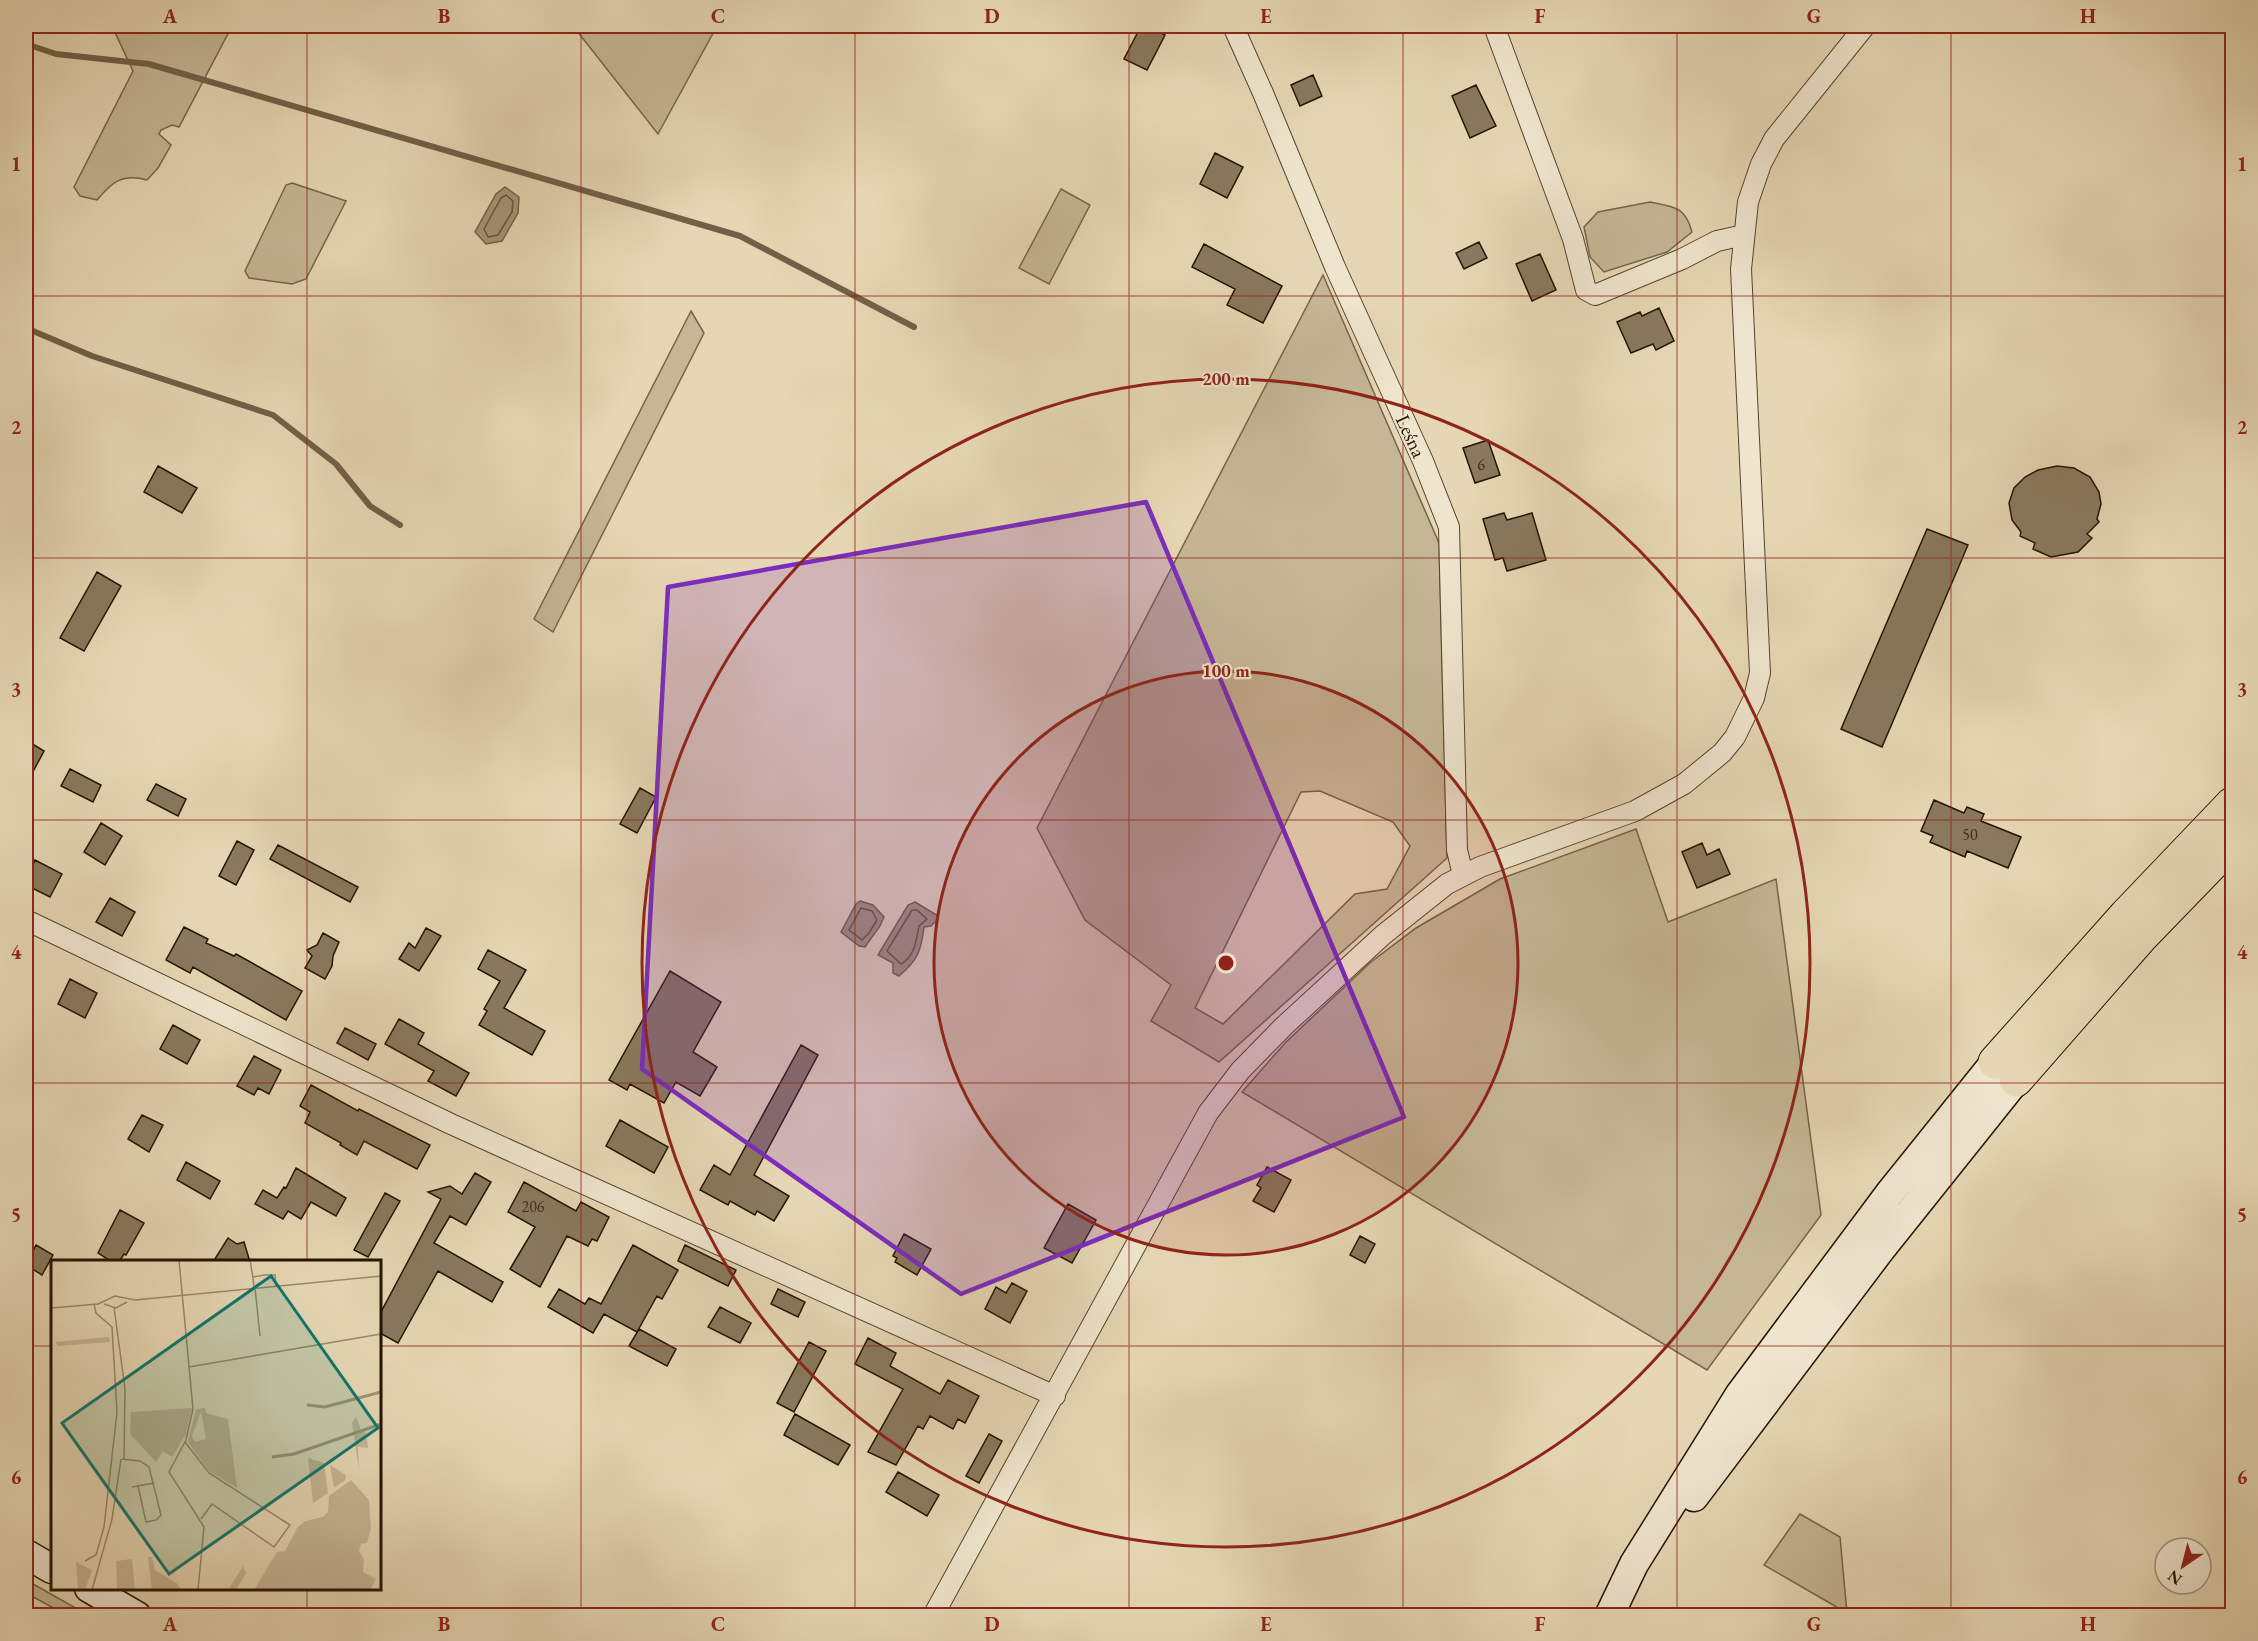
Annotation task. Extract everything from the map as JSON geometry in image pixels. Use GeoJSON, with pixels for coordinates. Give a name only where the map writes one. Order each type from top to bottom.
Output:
{"type":"FeatureCollection","features":[{"type":"Feature","properties":{"kind":"highway"},"geometry":{"type":"LineString","coordinates":[[2006,1071],[2126,915],[2232,804]]}},
{"type":"Feature","properties":{"kind":"highway"},"geometry":{"type":"LineString","coordinates":[[2006,1071],[2232,843]]}},
{"type":"Feature","properties":{"kind":"main road"},"geometry":{"type":"LineString","coordinates":[[1611,1612],[1634,1564],[1740,1394],[1889,1194],[2006,1071]]}},
{"type":"Feature","properties":{"kind":"main road"},"geometry":{"type":"LineString","coordinates":[[26,1554],[51,1568]]}},
{"type":"Feature","properties":{"kind":"main road"},"geometry":{"type":"LineString","coordinates":[[92,1590],[137,1616]]}},
{"type":"Feature","properties":{"kind":"street","name":"Leśna"},"geometry":{"type":"LineString","coordinates":[[1233,26],[1335,267],[1423,461],[1449,527],[1457,850],[1463,875]]}},
{"type":"Feature","properties":{"kind":"street"},"geometry":{"type":"LineString","coordinates":[[1494,26],[1570,230],[1586,290],[1595,295],[1682,260],[1717,241],[1744,235]]}},
{"type":"Feature","properties":{"kind":"street"},"geometry":{"type":"LineString","coordinates":[[933,1616],[1208,1113],[1240,1071],[1284,1026],[1383,935],[1447,884],[1480,867],[1635,811],[1684,784],[1722,753],[1735,737],[1754,698],[1760,673],[1741,269],[1748,202],[1761,164],[1774,139],[1864,26]]}},
{"type":"Feature","properties":{"kind":"street"},"geometry":{"type":"LineString","coordinates":[[26,920],[451,1124],[1055,1396]]}},
{"type":"Feature","properties":{"kind":"highlighted area"},"geometry":{"type":"Polygon","coordinates":[[[1146,502],[1404,1117],[961,1294],[642,1069],[668,587],[1146,502]]]}},
{"type":"Feature","properties":{"kind":"shaded area"},"geometry":{"type":"Polygon","coordinates":[[[112,26],[232,26],[179,127],[172,125],[161,130],[159,134],[171,145],[158,168],[147,180],[131,178],[118,181],[97,200],[80,196],[74,187],[133,71],[112,26]]]}},
{"type":"Feature","properties":{"kind":"shaded area"},"geometry":{"type":"Polygon","coordinates":[[[573,26],[717,26],[658,134],[573,26]]]}},
{"type":"Feature","properties":{"kind":"shaded area"},"geometry":{"type":"Polygon","coordinates":[[[292,183],[346,201],[306,279],[292,284],[249,278],[245,271],[286,185],[292,183]]]}},
{"type":"Feature","properties":{"kind":"shaded area"},"geometry":{"type":"Polygon","coordinates":[[[1061,189],[1090,205],[1049,284],[1019,268],[1061,189]]]}},
{"type":"Feature","properties":{"kind":"shaded area"},"geometry":{"type":"Polygon","coordinates":[[[1650,202],[1682,212],[1692,232],[1667,252],[1604,272],[1590,257],[1584,227],[1598,212],[1650,202]]]}},
{"type":"Feature","properties":{"kind":"shaded area"},"geometry":{"type":"Polygon","coordinates":[[[1323,275],[1439,543],[1447,858],[1219,1062],[1151,1021],[1171,985],[1085,920],[1037,828],[1323,275]],[[1320,791],[1301,792],[1195,1008],[1223,1024],[1355,894],[1387,889],[1410,846],[1393,822],[1320,791]]]}},
{"type":"Feature","properties":{"kind":"shaded area"},"geometry":{"type":"Polygon","coordinates":[[[691,311],[704,333],[553,632],[534,619],[691,311]]]}},
{"type":"Feature","properties":{"kind":"shaded area"},"geometry":{"type":"Polygon","coordinates":[[[1636,829],[1668,922],[1776,879],[1821,1215],[1707,1370],[1242,1092],[1286,1042],[1371,962],[1416,928],[1500,879],[1636,829]]]}},
{"type":"Feature","properties":{"kind":"shaded area"},"geometry":{"type":"Polygon","coordinates":[[[1800,1514],[1840,1537],[1847,1613],[1764,1565],[1800,1514]]]}},
{"type":"Feature","properties":{"kind":"shaded area"},"geometry":{"type":"Polygon","coordinates":[[[26,1580],[88,1615],[66,1615],[26,1593],[26,1580]]]}},
{"type":"Feature","properties":{"kind":"water"},"geometry":{"type":"Polygon","coordinates":[[[505,187],[519,197],[518,213],[502,241],[486,244],[475,232],[496,194],[505,187]]]}},
{"type":"Feature","properties":{"kind":"water"},"geometry":{"type":"Polygon","coordinates":[[[860,901],[873,905],[884,917],[865,947],[859,946],[841,932],[856,904],[860,901]]]}},
{"type":"Feature","properties":{"kind":"water"},"geometry":{"type":"Polygon","coordinates":[[[915,902],[938,916],[938,919],[931,926],[924,927],[918,954],[899,976],[893,973],[893,963],[878,955],[908,905],[915,902]]]}},
{"type":"Feature","properties":{"kind":"building"},"geometry":{"type":"Polygon","coordinates":[[[1141,26],[1147,26],[1165,35],[1147,70],[1124,59],[1141,26]]]}},
{"type":"Feature","properties":{"kind":"building"},"geometry":{"type":"Polygon","coordinates":[[[1313,75],[1322,96],[1300,106],[1291,85],[1313,75]]]}},
{"type":"Feature","properties":{"kind":"building"},"geometry":{"type":"Polygon","coordinates":[[[1476,85],[1496,126],[1470,138],[1452,96],[1476,85]]]}},
{"type":"Feature","properties":{"kind":"building"},"geometry":{"type":"Polygon","coordinates":[[[1215,153],[1243,167],[1227,198],[1200,184],[1215,153]]]}},
{"type":"Feature","properties":{"kind":"building"},"geometry":{"type":"Polygon","coordinates":[[[1479,242],[1487,258],[1464,269],[1456,253],[1479,242]]]}},
{"type":"Feature","properties":{"kind":"building"},"geometry":{"type":"Polygon","coordinates":[[[1204,244],[1282,286],[1263,323],[1227,305],[1235,289],[1192,267],[1204,244]]]}},
{"type":"Feature","properties":{"kind":"building"},"geometry":{"type":"Polygon","coordinates":[[[1540,254],[1556,290],[1532,301],[1516,264],[1540,254]]]}},
{"type":"Feature","properties":{"kind":"building"},"geometry":{"type":"Polygon","coordinates":[[[1659,308],[1674,341],[1656,350],[1653,344],[1631,353],[1617,322],[1640,312],[1642,316],[1659,308]]]}},
{"type":"Feature","properties":{"kind":"building"},"geometry":{"type":"Polygon","coordinates":[[[1488,440],[1500,475],[1475,483],[1463,448],[1488,440]]]}},
{"type":"Feature","properties":{"kind":"building"},"geometry":{"type":"Polygon","coordinates":[[[158,466],[197,488],[182,513],[144,492],[158,466]]]}},
{"type":"Feature","properties":{"kind":"building"},"geometry":{"type":"Polygon","coordinates":[[[2057,466],[2074,468],[2090,477],[2099,492],[2101,504],[2097,519],[2099,522],[2087,534],[2092,538],[2078,552],[2051,557],[2033,549],[2035,543],[2020,536],[2021,532],[2012,520],[2009,503],[2014,488],[2025,477],[2038,470],[2057,466]]]}},
{"type":"Feature","properties":{"kind":"building"},"geometry":{"type":"Polygon","coordinates":[[[1504,513],[1507,520],[1532,513],[1546,560],[1507,571],[1503,558],[1495,560],[1483,519],[1504,513]]]}},
{"type":"Feature","properties":{"kind":"building"},"geometry":{"type":"Polygon","coordinates":[[[1927,529],[1968,545],[1882,747],[1841,729],[1927,529]]]}},
{"type":"Feature","properties":{"kind":"building"},"geometry":{"type":"Polygon","coordinates":[[[97,572],[121,586],[84,651],[60,638],[97,572]]]}},
{"type":"Feature","properties":{"kind":"building"},"geometry":{"type":"Polygon","coordinates":[[[26,740],[44,751],[26,785],[26,740]]]}},
{"type":"Feature","properties":{"kind":"building"},"geometry":{"type":"Polygon","coordinates":[[[70,769],[101,785],[93,802],[61,786],[70,769]]]}},
{"type":"Feature","properties":{"kind":"building"},"geometry":{"type":"Polygon","coordinates":[[[156,784],[186,799],[178,816],[147,800],[156,784]]]}},
{"type":"Feature","properties":{"kind":"building"},"geometry":{"type":"Polygon","coordinates":[[[640,788],[656,797],[637,833],[620,824],[640,788]]]}},
{"type":"Feature","properties":{"kind":"building"},"geometry":{"type":"Polygon","coordinates":[[[1934,800],[1964,813],[1967,807],[1984,814],[1981,821],[2021,837],[2008,868],[1967,851],[1965,857],[1930,842],[1933,836],[1921,831],[1934,800]]]}},
{"type":"Feature","properties":{"kind":"building"},"geometry":{"type":"Polygon","coordinates":[[[101,823],[122,836],[105,865],[84,852],[101,823]]]}},
{"type":"Feature","properties":{"kind":"building"},"geometry":{"type":"Polygon","coordinates":[[[237,841],[254,850],[236,885],[219,876],[237,841]]]}},
{"type":"Feature","properties":{"kind":"building"},"geometry":{"type":"Polygon","coordinates":[[[1702,843],[1707,855],[1719,849],[1730,874],[1697,888],[1682,852],[1702,843]]]}},
{"type":"Feature","properties":{"kind":"building"},"geometry":{"type":"Polygon","coordinates":[[[278,845],[358,887],[350,902],[270,859],[278,845]]]}},
{"type":"Feature","properties":{"kind":"building"},"geometry":{"type":"Polygon","coordinates":[[[35,860],[62,874],[50,897],[26,885],[35,860]]]}},
{"type":"Feature","properties":{"kind":"building"},"geometry":{"type":"Polygon","coordinates":[[[110,898],[135,912],[122,936],[96,922],[110,898]]]}},
{"type":"Feature","properties":{"kind":"building"},"geometry":{"type":"Polygon","coordinates":[[[184,927],[208,939],[206,943],[234,956],[236,954],[302,991],[286,1020],[193,967],[190,973],[166,960],[184,927]]]}},
{"type":"Feature","properties":{"kind":"building"},"geometry":{"type":"Polygon","coordinates":[[[426,928],[441,936],[419,971],[399,959],[409,943],[415,948],[426,928]]]}},
{"type":"Feature","properties":{"kind":"building"},"geometry":{"type":"Polygon","coordinates":[[[323,933],[339,942],[333,956],[332,966],[325,979],[305,968],[312,956],[307,950],[317,945],[323,933]]]}},
{"type":"Feature","properties":{"kind":"building"},"geometry":{"type":"Polygon","coordinates":[[[488,950],[526,970],[504,1008],[545,1031],[532,1055],[479,1025],[487,1011],[484,1009],[500,981],[478,969],[488,950]]]}},
{"type":"Feature","properties":{"kind":"building"},"geometry":{"type":"Polygon","coordinates":[[[670,971],[721,1002],[693,1052],[717,1067],[700,1096],[676,1082],[664,1103],[630,1084],[627,1090],[609,1080],[670,971]]]}},
{"type":"Feature","properties":{"kind":"building"},"geometry":{"type":"Polygon","coordinates":[[[70,979],[97,993],[85,1018],[58,1004],[70,979]]]}},
{"type":"Feature","properties":{"kind":"building"},"geometry":{"type":"Polygon","coordinates":[[[399,1019],[424,1033],[418,1044],[469,1073],[456,1096],[428,1081],[434,1071],[385,1044],[399,1019]]]}},
{"type":"Feature","properties":{"kind":"building"},"geometry":{"type":"Polygon","coordinates":[[[173,1025],[200,1040],[187,1064],[160,1049],[173,1025]]]}},
{"type":"Feature","properties":{"kind":"building"},"geometry":{"type":"Polygon","coordinates":[[[345,1028],[376,1044],[368,1060],[337,1043],[345,1028]]]}},
{"type":"Feature","properties":{"kind":"building"},"geometry":{"type":"Polygon","coordinates":[[[801,1045],[818,1055],[754,1175],[789,1196],[774,1221],[757,1211],[755,1215],[730,1201],[728,1205],[700,1190],[714,1165],[730,1175],[801,1045]]]}},
{"type":"Feature","properties":{"kind":"building"},"geometry":{"type":"Polygon","coordinates":[[[254,1056],[281,1070],[269,1094],[258,1088],[254,1095],[237,1086],[254,1056]]]}},
{"type":"Feature","properties":{"kind":"building"},"geometry":{"type":"Polygon","coordinates":[[[311,1085],[358,1111],[359,1109],[430,1145],[417,1169],[364,1141],[357,1155],[340,1145],[341,1143],[305,1123],[310,1112],[300,1106],[311,1085]]]}},
{"type":"Feature","properties":{"kind":"building"},"geometry":{"type":"Polygon","coordinates":[[[142,1115],[163,1125],[149,1152],[128,1139],[142,1115]]]}},
{"type":"Feature","properties":{"kind":"building"},"geometry":{"type":"Polygon","coordinates":[[[620,1120],[668,1147],[654,1173],[606,1146],[620,1120]]]}},
{"type":"Feature","properties":{"kind":"building"},"geometry":{"type":"Polygon","coordinates":[[[186,1162],[220,1181],[210,1199],[177,1180],[186,1162]]]}},
{"type":"Feature","properties":{"kind":"building"},"geometry":{"type":"Polygon","coordinates":[[[1267,1167],[1291,1180],[1274,1212],[1253,1201],[1261,1188],[1257,1185],[1267,1167]]]}},
{"type":"Feature","properties":{"kind":"building"},"geometry":{"type":"Polygon","coordinates":[[[296,1168],[346,1198],[336,1216],[311,1202],[301,1219],[288,1211],[283,1219],[255,1204],[263,1190],[277,1198],[284,1187],[286,1188],[296,1168]]]}},
{"type":"Feature","properties":{"kind":"building"},"geometry":{"type":"Polygon","coordinates":[[[475,1173],[491,1182],[466,1225],[450,1216],[434,1243],[503,1282],[492,1302],[438,1271],[398,1343],[381,1334],[381,1312],[441,1199],[428,1192],[450,1186],[462,1194],[475,1173]]]}},
{"type":"Feature","properties":{"kind":"building"},"geometry":{"type":"Polygon","coordinates":[[[524,1182],[576,1211],[581,1202],[609,1217],[597,1241],[592,1239],[588,1246],[567,1236],[540,1287],[510,1269],[535,1227],[508,1212],[524,1182]]]}},
{"type":"Feature","properties":{"kind":"building"},"geometry":{"type":"Polygon","coordinates":[[[385,1193],[400,1201],[368,1257],[354,1250],[385,1193]]]}},
{"type":"Feature","properties":{"kind":"building"},"geometry":{"type":"Polygon","coordinates":[[[1068,1204],[1096,1220],[1072,1263],[1044,1248],[1068,1204]]]}},
{"type":"Feature","properties":{"kind":"building"},"geometry":{"type":"Polygon","coordinates":[[[120,1210],[144,1223],[126,1255],[124,1254],[120,1260],[109,1260],[98,1253],[120,1210]]]}},
{"type":"Feature","properties":{"kind":"building"},"geometry":{"type":"Polygon","coordinates":[[[904,1234],[931,1249],[917,1275],[895,1262],[897,1258],[893,1256],[904,1234]]]}},
{"type":"Feature","properties":{"kind":"building"},"geometry":{"type":"Polygon","coordinates":[[[1360,1236],[1375,1244],[1365,1263],[1350,1255],[1360,1236]]]}},
{"type":"Feature","properties":{"kind":"building"},"geometry":{"type":"Polygon","coordinates":[[[228,1238],[237,1244],[244,1242],[249,1260],[214,1260],[228,1238]]]}},
{"type":"Feature","properties":{"kind":"building"},"geometry":{"type":"Polygon","coordinates":[[[36,1245],[53,1255],[42,1275],[26,1265],[36,1245]]]}},
{"type":"Feature","properties":{"kind":"building"},"geometry":{"type":"Polygon","coordinates":[[[633,1245],[678,1270],[662,1299],[657,1296],[637,1332],[604,1314],[593,1333],[548,1307],[559,1289],[585,1304],[589,1298],[601,1304],[633,1245]]]}},
{"type":"Feature","properties":{"kind":"building"},"geometry":{"type":"Polygon","coordinates":[[[685,1245],[736,1270],[728,1286],[678,1261],[685,1245]]]}},
{"type":"Feature","properties":{"kind":"building"},"geometry":{"type":"Polygon","coordinates":[[[1012,1283],[1027,1291],[1010,1323],[985,1309],[996,1287],[1006,1293],[1012,1283]]]}},
{"type":"Feature","properties":{"kind":"building"},"geometry":{"type":"Polygon","coordinates":[[[778,1289],[805,1302],[798,1317],[771,1304],[778,1289]]]}},
{"type":"Feature","properties":{"kind":"building"},"geometry":{"type":"Polygon","coordinates":[[[720,1307],[751,1323],[740,1343],[708,1327],[720,1307]]]}},
{"type":"Feature","properties":{"kind":"building"},"geometry":{"type":"Polygon","coordinates":[[[639,1329],[676,1349],[667,1366],[629,1346],[639,1329]]]}},
{"type":"Feature","properties":{"kind":"building"},"geometry":{"type":"Polygon","coordinates":[[[868,1338],[896,1353],[890,1366],[940,1394],[948,1380],[979,1396],[965,1423],[958,1419],[953,1429],[930,1416],[923,1429],[918,1426],[896,1465],[868,1452],[903,1389],[855,1364],[868,1338]]]}},
{"type":"Feature","properties":{"kind":"building"},"geometry":{"type":"Polygon","coordinates":[[[809,1342],[826,1351],[794,1412],[777,1403],[809,1342]]]}},
{"type":"Feature","properties":{"kind":"building"},"geometry":{"type":"Polygon","coordinates":[[[795,1414],[850,1445],[838,1465],[784,1435],[795,1414]]]}},
{"type":"Feature","properties":{"kind":"building"},"geometry":{"type":"Polygon","coordinates":[[[989,1434],[1002,1441],[979,1483],[966,1476],[989,1434]]]}},
{"type":"Feature","properties":{"kind":"building"},"geometry":{"type":"Polygon","coordinates":[[[898,1472],[939,1495],[927,1516],[886,1492],[898,1472]]]}},
{"type":"Feature","properties":{"kind":"waterway"},"geometry":{"type":"LineString","coordinates":[[26,44],[56,54],[149,64],[740,236],[914,327]]}},
{"type":"Feature","properties":{"kind":"waterway"},"geometry":{"type":"LineString","coordinates":[[26,328],[92,356],[273,415],[336,464],[370,506],[400,525]]}}]}
